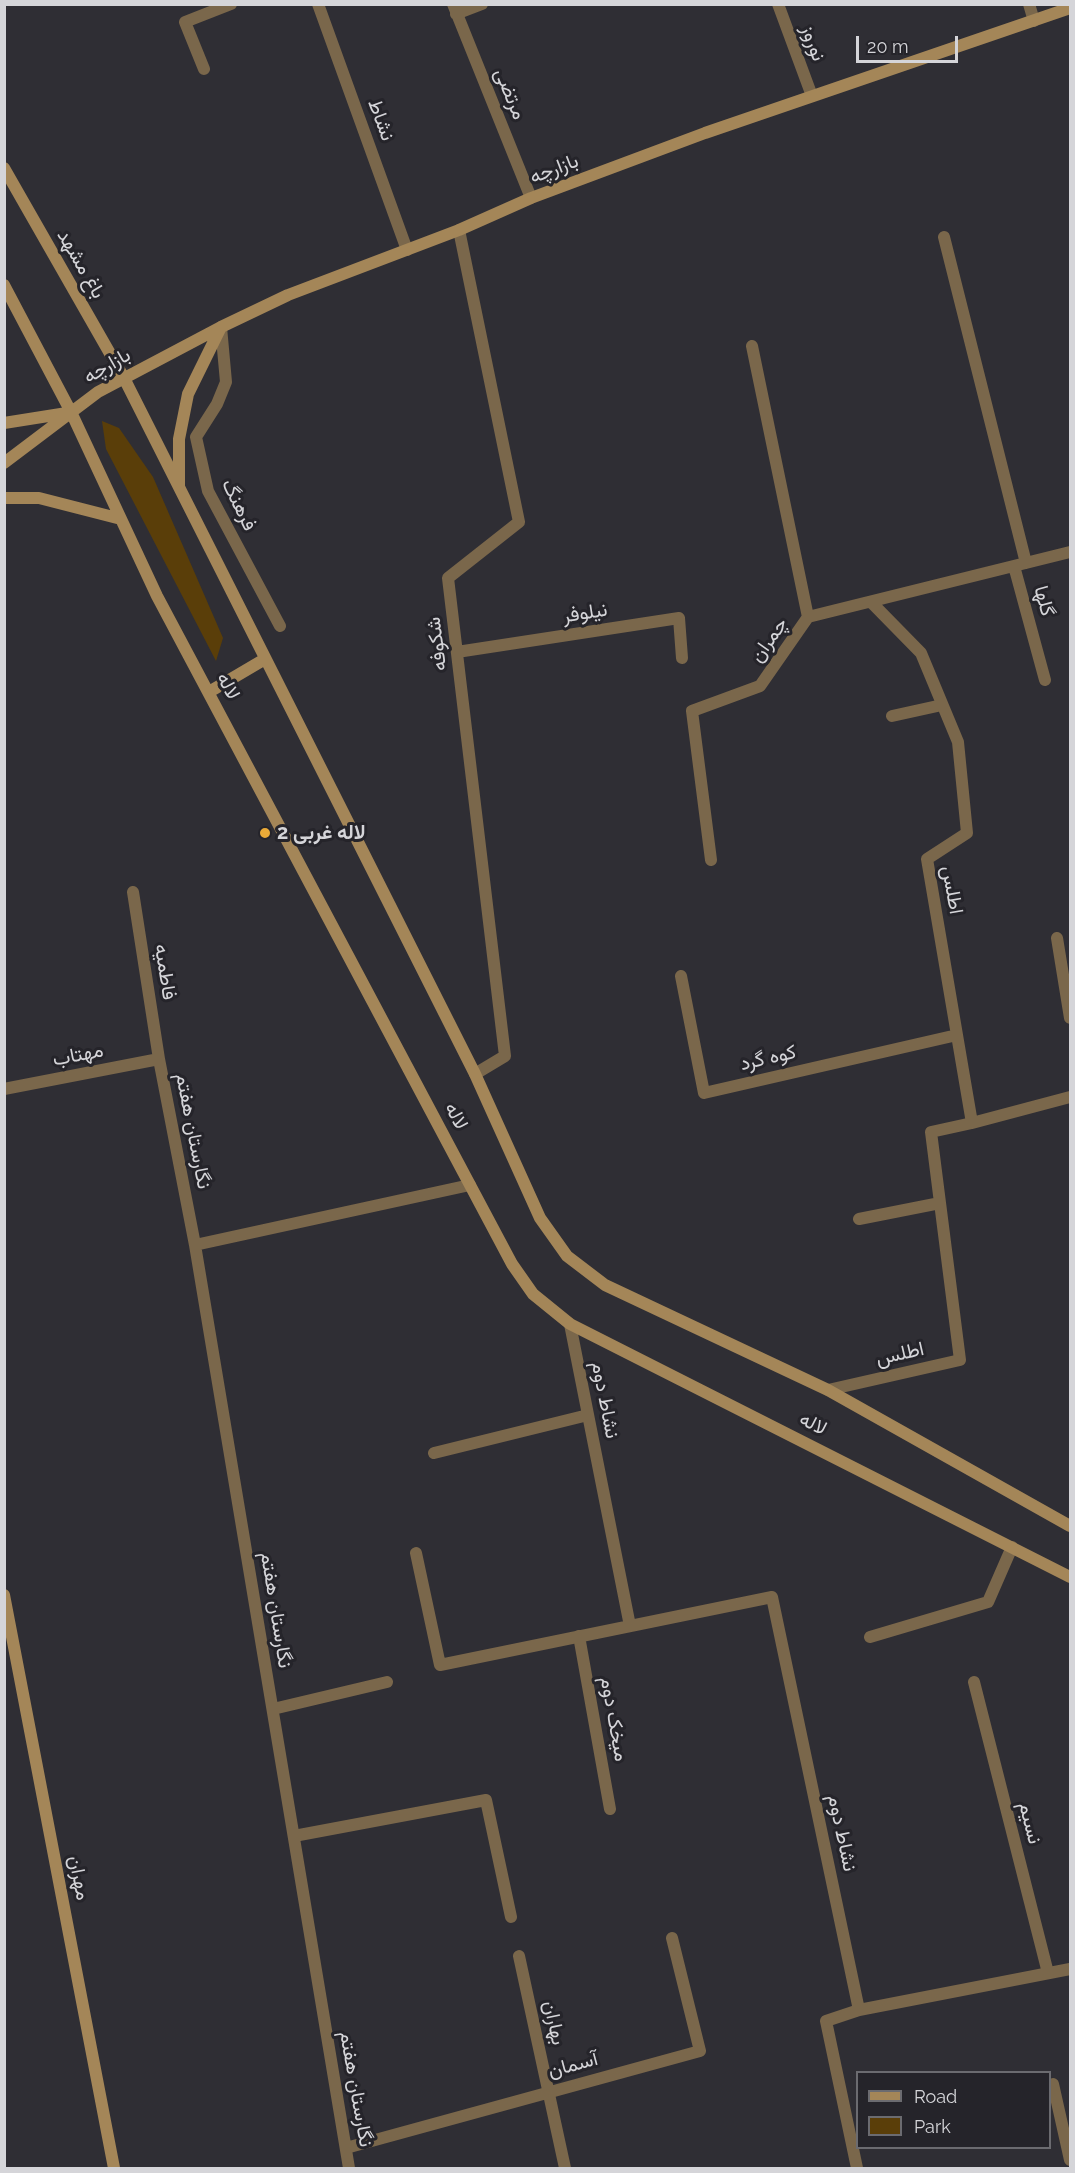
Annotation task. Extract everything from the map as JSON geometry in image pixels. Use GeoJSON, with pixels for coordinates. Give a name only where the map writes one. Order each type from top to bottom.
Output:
{"type":"FeatureCollection","features":[{"type":"Feature","properties":{"kind":"main road","name":"بازارچه"},"geometry":{"type":"LineString","coordinates":[[4,462],[98,392],[221,327],[288,295],[459,230],[531,198],[705,133],[1071,9]]}},
{"type":"Feature","properties":{"kind":"main road","name":"باغ مشهد"},"geometry":{"type":"LineString","coordinates":[[4,168],[124,378]]}},
{"type":"Feature","properties":{"kind":"main road"},"geometry":{"type":"LineString","coordinates":[[4,285],[71,412]]}},
{"type":"Feature","properties":{"kind":"main road"},"geometry":{"type":"LineString","coordinates":[[179,489],[179,439],[188,394],[221,327]]}},
{"type":"Feature","properties":{"kind":"main road","name":"لاله"},"geometry":{"type":"LineString","coordinates":[[124,378],[475,1074],[540,1218],[567,1256],[605,1285],[828,1390],[1071,1526]]}},
{"type":"Feature","properties":{"kind":"main road","name":"بازارچه"},"geometry":{"type":"LineString","coordinates":[[4,423],[71,412]]}},
{"type":"Feature","properties":{"kind":"main road","name":"لاله"},"geometry":{"type":"LineString","coordinates":[[71,412],[157,596],[512,1264],[533,1294],[570,1324],[1071,1577]]}},
{"type":"Feature","properties":{"kind":"main road"},"geometry":{"type":"LineString","coordinates":[[4,498],[39,498],[120,519]]}},
{"type":"Feature","properties":{"kind":"main road"},"geometry":{"type":"LineString","coordinates":[[209,692],[265,659]]}},
{"type":"Feature","properties":{"kind":"main road","name":"مهران"},"geometry":{"type":"LineString","coordinates":[[4,1595],[114,2169]]}},
{"type":"Feature","properties":{"kind":"street"},"geometry":{"type":"LineString","coordinates":[[204,69],[185,22],[231,4]]}},
{"type":"Feature","properties":{"kind":"street","name":"نشاط"},"geometry":{"type":"LineString","coordinates":[[318,4],[407,250]]}},
{"type":"Feature","properties":{"kind":"street"},"geometry":{"type":"LineString","coordinates":[[454,9],[482,4]]}},
{"type":"Feature","properties":{"kind":"street","name":"نوروز"},"geometry":{"type":"LineString","coordinates":[[778,4],[812,96]]}},
{"type":"Feature","properties":{"kind":"street"},"geometry":{"type":"LineString","coordinates":[[1029,4],[1034,21]]}},
{"type":"Feature","properties":{"kind":"street","name":"مرتضی"},"geometry":{"type":"LineString","coordinates":[[454,9],[531,198]]}},
{"type":"Feature","properties":{"kind":"street","name":"شکوفه"},"geometry":{"type":"LineString","coordinates":[[459,230],[519,522],[448,578],[505,1056],[475,1074]]}},
{"type":"Feature","properties":{"kind":"street"},"geometry":{"type":"LineString","coordinates":[[945,237],[1020,565]]}},
{"type":"Feature","properties":{"kind":"street","name":"فرهنگ"},"geometry":{"type":"LineString","coordinates":[[221,327],[226,382],[217,404],[196,437],[208,491],[280,626]]}},
{"type":"Feature","properties":{"kind":"street"},"geometry":{"type":"LineString","coordinates":[[752,346],[808,617]]}},
{"type":"Feature","properties":{"kind":"street","name":"چمران"},"geometry":{"type":"LineString","coordinates":[[711,860],[692,711],[760,686],[808,617],[1071,552]]}},
{"type":"Feature","properties":{"kind":"street","name":"گلها"},"geometry":{"type":"LineString","coordinates":[[1020,565],[1045,680]]}},
{"type":"Feature","properties":{"kind":"street","name":"اطلس"},"geometry":{"type":"LineString","coordinates":[[872,602],[921,652],[958,742],[967,833],[927,860],[972,1123]]}},
{"type":"Feature","properties":{"kind":"street","name":"نیلوفر"},"geometry":{"type":"LineString","coordinates":[[457,652],[679,618],[682,658]]}},
{"type":"Feature","properties":{"kind":"street"},"geometry":{"type":"LineString","coordinates":[[892,717],[942,705]]}},
{"type":"Feature","properties":{"kind":"street","name":"فاطمیه"},"geometry":{"type":"LineString","coordinates":[[133,892],[159,1059]]}},
{"type":"Feature","properties":{"kind":"street"},"geometry":{"type":"LineString","coordinates":[[1057,938],[1071,1018]]}},
{"type":"Feature","properties":{"kind":"street","name":"کوه گرد"},"geometry":{"type":"LineString","coordinates":[[681,976],[704,1093],[957,1035]]}},
{"type":"Feature","properties":{"kind":"street","name":"مهتاب"},"geometry":{"type":"LineString","coordinates":[[4,1089],[159,1059]]}},
{"type":"Feature","properties":{"kind":"street","name":"نگارستان هفتم"},"geometry":{"type":"LineString","coordinates":[[159,1059],[195,1245],[350,2169]]}},
{"type":"Feature","properties":{"kind":"street","name":"اطلس"},"geometry":{"type":"LineString","coordinates":[[828,1390],[960,1360],[931,1132],[1071,1097]]}},
{"type":"Feature","properties":{"kind":"street"},"geometry":{"type":"LineString","coordinates":[[195,1245],[470,1185]]}},
{"type":"Feature","properties":{"kind":"street"},"geometry":{"type":"LineString","coordinates":[[859,1219],[940,1203]]}},
{"type":"Feature","properties":{"kind":"street","name":"نشاط دوم"},"geometry":{"type":"LineString","coordinates":[[570,1324],[630,1626]]}},
{"type":"Feature","properties":{"kind":"street"},"geometry":{"type":"LineString","coordinates":[[434,1453],[588,1416]]}},
{"type":"Feature","properties":{"kind":"street"},"geometry":{"type":"LineString","coordinates":[[870,1637],[988,1602],[1012,1547]]}},
{"type":"Feature","properties":{"kind":"street","name":"نشاط دوم"},"geometry":{"type":"LineString","coordinates":[[416,1553],[440,1665],[772,1597],[859,2010]]}},
{"type":"Feature","properties":{"kind":"street","name":"میخک دوم"},"geometry":{"type":"LineString","coordinates":[[579,1636],[610,1809]]}},
{"type":"Feature","properties":{"kind":"street"},"geometry":{"type":"LineString","coordinates":[[273,1709],[387,1682]]}},
{"type":"Feature","properties":{"kind":"street","name":"نسیم"},"geometry":{"type":"LineString","coordinates":[[974,1682],[1048,1973]]}},
{"type":"Feature","properties":{"kind":"street"},"geometry":{"type":"LineString","coordinates":[[294,1836],[486,1800],[511,1917]]}},
{"type":"Feature","properties":{"kind":"street","name":"آسمان"},"geometry":{"type":"LineString","coordinates":[[345,2148],[700,2050],[672,1938]]}},
{"type":"Feature","properties":{"kind":"street","name":"بهاران"},"geometry":{"type":"LineString","coordinates":[[519,1956],[565,2169]]}},
{"type":"Feature","properties":{"kind":"street"},"geometry":{"type":"LineString","coordinates":[[857,2169],[826,2021],[859,2010],[1071,1969]]}},
{"type":"Feature","properties":{"kind":"street"},"geometry":{"type":"LineString","coordinates":[[1053,2084],[1071,2160]]}},
{"type":"Feature","properties":{"kind":"green space"},"geometry":{"type":"Polygon","coordinates":[[[102,421],[119,428],[153,477],[223,638],[216,661],[106,449],[102,421]]]}},
{"type":"Feature","properties":{"kind":"place","name":"لاله غربی 2"},"geometry":{"type":"Point","coordinates":[265,833]}}]}
